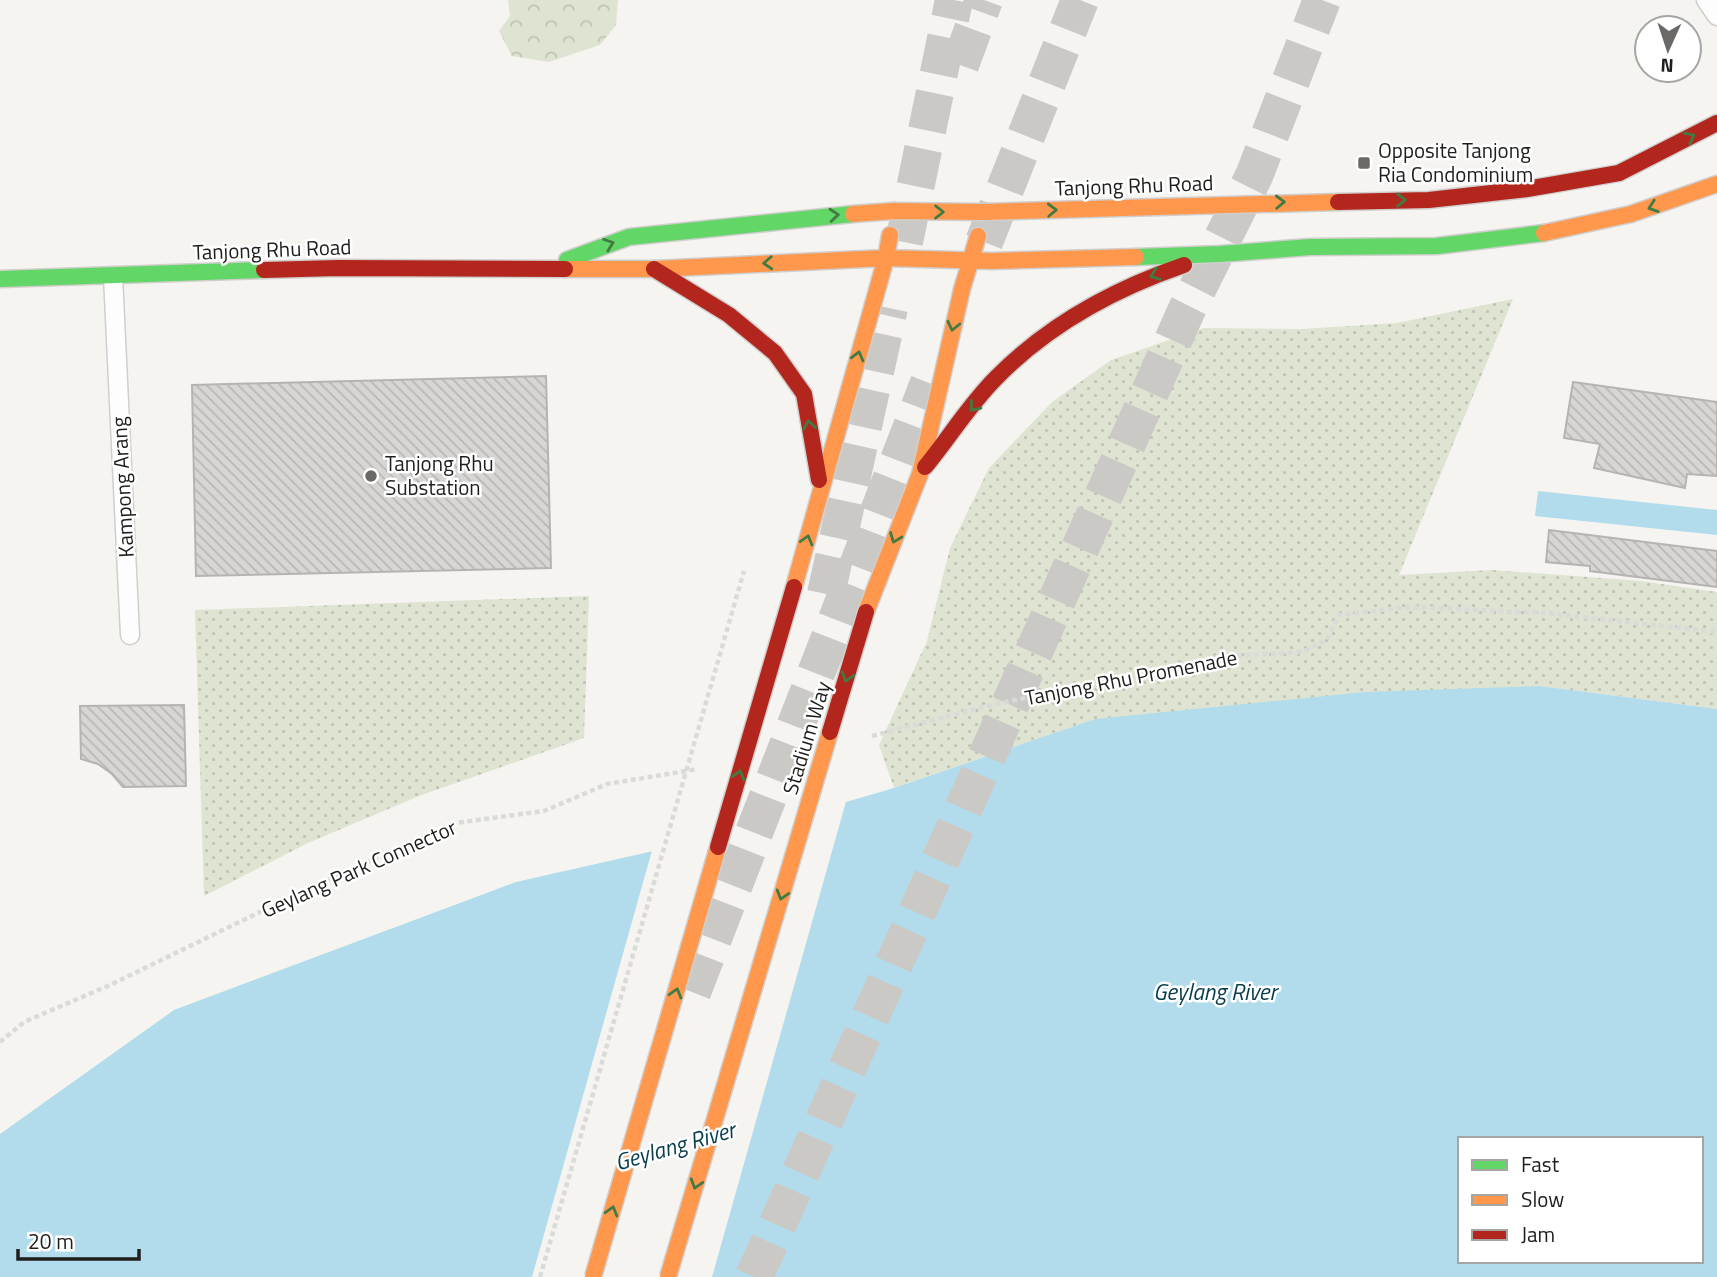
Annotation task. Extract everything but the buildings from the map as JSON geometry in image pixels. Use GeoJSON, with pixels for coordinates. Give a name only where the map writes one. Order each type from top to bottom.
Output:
{"type":"FeatureCollection","features":[{"type":"Feature","properties":{"kind":"street","name":"Tanjong Rhu Road"},"geometry":{"type":"LineString","coordinates":[[545,268],[629,237],[894,211],[984,212],[1429,200],[1527,189],[1619,173],[1717,123]]}},
{"type":"Feature","properties":{"kind":"street","name":"Tanjong Rhu Road"},"geometry":{"type":"LineString","coordinates":[[0,279],[338,268],[654,269],[886,258],[971,260],[1220,254],[1310,247],[1437,246],[1534,235],[1631,214],[1717,184]]}},
{"type":"Feature","properties":{"kind":"street"},"geometry":{"type":"LineString","coordinates":[[593,1277],[821,493],[886,258],[894,211]]}},
{"type":"Feature","properties":{"kind":"street","name":"Stadium Way"},"geometry":{"type":"LineString","coordinates":[[668,1277],[866,612],[920,474],[962,289],[984,212]]}},
{"type":"Feature","properties":{"kind":"street"},"geometry":{"type":"LineString","coordinates":[[920,474],[996,379],[1058,326],[1152,274],[1220,254]]}},
{"type":"Feature","properties":{"kind":"street"},"geometry":{"type":"LineString","coordinates":[[654,269],[729,315],[775,353],[804,394],[821,493]]}},
{"type":"Feature","properties":{"kind":"lane"},"geometry":{"type":"LineString","coordinates":[[1706,0],[1717,16]]}},
{"type":"Feature","properties":{"kind":"lane","name":"Kampong Arang"},"geometry":{"type":"LineString","coordinates":[[113,276],[130,635]]}},
{"type":"Feature","properties":{"kind":"path"},"geometry":{"type":"LineString","coordinates":[[540,1277],[744,571]]}},
{"type":"Feature","properties":{"kind":"path","name":"Tanjong Rhu Promenade"},"geometry":{"type":"LineString","coordinates":[[859,739],[987,706],[1218,657],[1302,652],[1327,640],[1339,615],[1408,607],[1546,613],[1717,632]]}},
{"type":"Feature","properties":{"kind":"path","name":"Geylang Park Connector"},"geometry":{"type":"LineString","coordinates":[[0,1042],[24,1022],[110,985],[301,892],[455,824],[544,811],[607,784],[701,769]]}},
{"type":"Feature","properties":{"kind":"green space"},"geometry":{"type":"Polygon","coordinates":[[[508,0],[618,0],[616,25],[600,45],[549,62],[512,56],[499,31],[510,16],[508,0]]]}},
{"type":"Feature","properties":{"kind":"green space"},"geometry":{"type":"Polygon","coordinates":[[[1513,299],[1399,575],[1492,570],[1641,581],[1717,592],[1717,709],[1540,686],[1095,719],[894,788],[879,745],[927,641],[950,548],[989,468],[1052,402],[1111,360],[1204,328],[1302,329],[1397,323],[1513,299]]]}},
{"type":"Feature","properties":{"kind":"green space"},"geometry":{"type":"Polygon","coordinates":[[[589,596],[584,738],[419,796],[308,843],[204,896],[195,610],[589,596]]]}},
{"type":"Feature","properties":{"kind":"water"},"geometry":{"type":"Polygon","coordinates":[[[1538,491],[1717,510],[1717,535],[1535,516],[1538,491]]]}},
{"type":"Feature","properties":{"kind":"water","name":"Geylang River"},"geometry":{"type":"Polygon","coordinates":[[[1540,686],[1717,709],[1717,1277],[0,1277],[0,1134],[174,1010],[516,882],[764,826],[894,788],[1095,719],[1365,692],[1540,686]]]}},
{"type":"Feature","properties":{"kind":"pier"},"geometry":{"type":"Polygon","coordinates":[[[847,798],[712,1277],[532,1277],[653,847],[763,823],[847,798]]]}},
{"type":"Feature","properties":{"kind":"tunnel"},"geometry":{"type":"LineString","coordinates":[[904,242],[954,0]]}},
{"type":"Feature","properties":{"kind":"tunnel"},"geometry":{"type":"LineString","coordinates":[[960,65],[984,0]]}},
{"type":"Feature","properties":{"kind":"tunnel"},"geometry":{"type":"LineString","coordinates":[[984,242],[1080,0]]}},
{"type":"Feature","properties":{"kind":"tunnel"},"geometry":{"type":"LineString","coordinates":[[754,1277],[1188,307],[1254,176],[1322,0]]}},
{"type":"Feature","properties":{"kind":"tunnel"},"geometry":{"type":"LineString","coordinates":[[826,594],[889,308]]}},
{"type":"Feature","properties":{"kind":"tunnel"},"geometry":{"type":"LineString","coordinates":[[692,992],[929,383]]}},
{"type":"Feature","properties":{"kind":"traffic: fast"},"geometry":{"type":"LineString","coordinates":[[567,260],[629,237],[853,214]]}},
{"type":"Feature","properties":{"kind":"traffic: fast"},"geometry":{"type":"LineString","coordinates":[[1136,257],[1310,247],[1437,246],[1544,233]]}},
{"type":"Feature","properties":{"kind":"traffic: fast"},"geometry":{"type":"LineString","coordinates":[[0,279],[264,270]]}},
{"type":"Feature","properties":{"kind":"traffic: slow"},"geometry":{"type":"LineString","coordinates":[[1544,233],[1631,214],[1717,184]]}},
{"type":"Feature","properties":{"kind":"traffic: slow"},"geometry":{"type":"LineString","coordinates":[[853,214],[1338,202]]}},
{"type":"Feature","properties":{"kind":"traffic: slow"},"geometry":{"type":"LineString","coordinates":[[794,587],[886,258],[890,235]]}},
{"type":"Feature","properties":{"kind":"traffic: slow"},"geometry":{"type":"LineString","coordinates":[[866,612],[920,474],[962,289],[978,236]]}},
{"type":"Feature","properties":{"kind":"traffic: slow"},"geometry":{"type":"LineString","coordinates":[[565,269],[654,269],[886,258],[992,261],[1136,257]]}},
{"type":"Feature","properties":{"kind":"traffic: slow"},"geometry":{"type":"LineString","coordinates":[[668,1277],[830,732]]}},
{"type":"Feature","properties":{"kind":"traffic: slow"},"geometry":{"type":"LineString","coordinates":[[593,1277],[718,847]]}},
{"type":"Feature","properties":{"kind":"traffic: jam"},"geometry":{"type":"LineString","coordinates":[[1338,202],[1429,200],[1527,189],[1619,173],[1717,123]]}},
{"type":"Feature","properties":{"kind":"traffic: jam"},"geometry":{"type":"LineString","coordinates":[[925,467],[986,388],[1037,341],[1107,297],[1184,265]]}},
{"type":"Feature","properties":{"kind":"traffic: jam"},"geometry":{"type":"LineString","coordinates":[[264,270],[565,269]]}},
{"type":"Feature","properties":{"kind":"traffic: jam"},"geometry":{"type":"LineString","coordinates":[[654,269],[729,315],[775,353],[804,394],[819,480]]}},
{"type":"Feature","properties":{"kind":"traffic: jam"},"geometry":{"type":"LineString","coordinates":[[718,847],[794,587]]}},
{"type":"Feature","properties":{"kind":"traffic: jam"},"geometry":{"type":"LineString","coordinates":[[830,732],[866,612]]}},
{"type":"Feature","properties":{"kind":"place","name":"Opposite Tanjong Ria Condominium"},"geometry":{"type":"Point","coordinates":[1364,163]}},
{"type":"Feature","properties":{"kind":"place","name":"Tanjong Rhu Substation"},"geometry":{"type":"Point","coordinates":[371,476]}}]}
